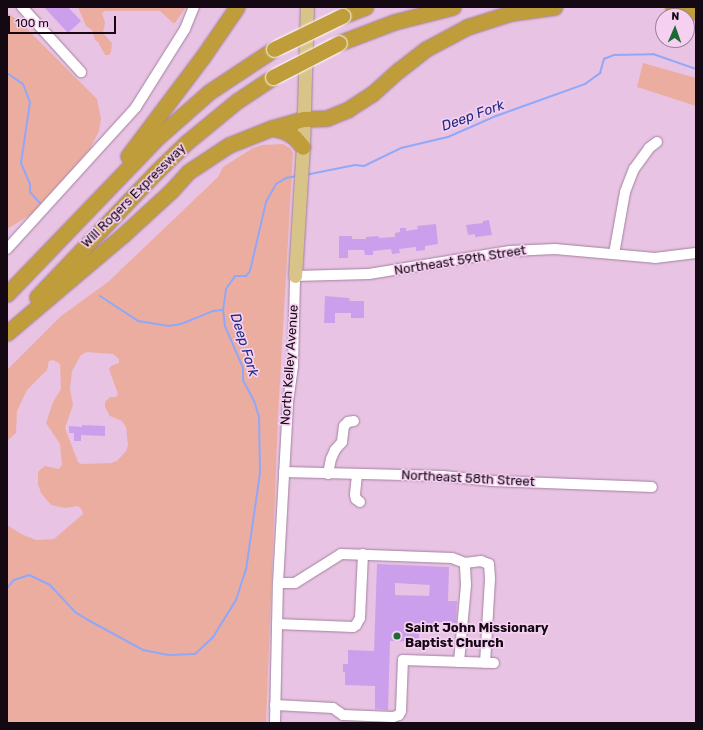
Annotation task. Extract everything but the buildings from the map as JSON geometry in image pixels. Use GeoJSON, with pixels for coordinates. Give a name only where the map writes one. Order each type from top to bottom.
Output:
{"type":"FeatureCollection","features":[{"type":"Feature","properties":{"kind":"highway"},"geometry":{"type":"LineString","coordinates":[[91,206],[204,55],[237,7]]}},
{"type":"Feature","properties":{"kind":"highway","name":"Will Rogers Expressway"},"geometry":{"type":"LineString","coordinates":[[7,294],[145,149],[191,107],[230,77],[274,49],[342,16],[365,7]]}},
{"type":"Feature","properties":{"kind":"highway","name":"Will Rogers Expressway"},"geometry":{"type":"LineString","coordinates":[[7,328],[149,179],[187,142],[237,101],[273,77],[339,43],[394,22],[453,7]]}},
{"type":"Feature","properties":{"kind":"highway"},"geometry":{"type":"LineString","coordinates":[[7,333],[123,235],[171,191],[188,172],[229,145],[272,128],[304,119],[327,118],[347,110],[372,94],[399,70],[426,50],[462,30],[504,15],[555,7]]}},
{"type":"Feature","properties":{"kind":"highway"},"geometry":{"type":"LineString","coordinates":[[673,7],[696,12]]}},
{"type":"Feature","properties":{"kind":"highway"},"geometry":{"type":"LineString","coordinates":[[272,128],[289,134],[303,147]]}},
{"type":"Feature","properties":{"kind":"main road","name":"North Kelley Avenue"},"geometry":{"type":"LineString","coordinates":[[295,276],[303,147],[307,7]]}},
{"type":"Feature","properties":{"kind":"street"},"geometry":{"type":"LineString","coordinates":[[22,7],[81,72]]}},
{"type":"Feature","properties":{"kind":"street"},"geometry":{"type":"LineString","coordinates":[[7,249],[136,107],[185,29],[194,7]]}},
{"type":"Feature","properties":{"kind":"street"},"geometry":{"type":"LineString","coordinates":[[614,254],[625,192],[634,169],[649,148],[657,142]]}},
{"type":"Feature","properties":{"kind":"street","name":"Northeast 59th Street"},"geometry":{"type":"LineString","coordinates":[[295,276],[369,274],[510,251],[555,249],[655,258],[696,253]]}},
{"type":"Feature","properties":{"kind":"street","name":"North Kelley Avenue"},"geometry":{"type":"LineString","coordinates":[[275,723],[278,583],[288,402],[293,366],[295,276]]}},
{"type":"Feature","properties":{"kind":"street"},"geometry":{"type":"LineString","coordinates":[[328,474],[330,459],[342,442],[344,426],[348,422],[354,421]]}},
{"type":"Feature","properties":{"kind":"street","name":"Northeast 58th Street"},"geometry":{"type":"LineString","coordinates":[[284,472],[443,476],[493,481],[652,487]]}},
{"type":"Feature","properties":{"kind":"street"},"geometry":{"type":"LineString","coordinates":[[357,475],[355,495],[356,499],[360,502]]}},
{"type":"Feature","properties":{"kind":"street"},"geometry":{"type":"LineString","coordinates":[[275,705],[333,708],[343,715],[392,717],[399,715],[401,711],[403,660],[490,663],[489,564],[481,561],[466,563],[452,558],[341,554],[295,583],[278,583]]}},
{"type":"Feature","properties":{"kind":"street"},"geometry":{"type":"LineString","coordinates":[[277,624],[356,626],[360,618],[363,554]]}},
{"type":"Feature","properties":{"kind":"street"},"geometry":{"type":"LineString","coordinates":[[459,662],[466,585],[466,563]]}},
{"type":"Feature","properties":{"kind":"shaded area"},"geometry":{"type":"Polygon","coordinates":[[[78,7],[186,7],[175,23],[173,23],[160,11],[105,11],[102,13],[105,23],[103,33],[112,43],[111,52],[109,55],[105,55],[98,42],[95,40],[92,30],[86,26],[78,7]]]}},
{"type":"Feature","properties":{"kind":"shaded area"},"geometry":{"type":"Polygon","coordinates":[[[7,13],[18,20],[97,99],[101,119],[99,131],[90,149],[32,214],[7,229],[7,13]]]}},
{"type":"Feature","properties":{"kind":"shaded area"},"geometry":{"type":"Polygon","coordinates":[[[643,63],[696,78],[696,106],[637,87],[643,63]]]}},
{"type":"Feature","properties":{"kind":"shaded area"},"geometry":{"type":"Polygon","coordinates":[[[283,144],[291,149],[293,153],[278,417],[266,723],[7,723],[7,525],[21,534],[36,540],[54,539],[83,514],[82,510],[78,506],[65,508],[51,505],[41,493],[38,484],[38,472],[41,469],[45,466],[59,469],[62,465],[60,444],[46,423],[53,402],[61,389],[60,364],[53,360],[49,361],[47,370],[27,390],[17,411],[16,433],[7,441],[7,370],[61,316],[108,282],[218,177],[223,167],[253,148],[262,145],[283,144]],[[87,352],[81,355],[72,371],[70,389],[73,405],[65,428],[78,462],[81,464],[111,463],[117,461],[126,451],[128,445],[126,427],[122,421],[110,416],[105,407],[105,402],[110,397],[116,397],[118,394],[109,369],[111,366],[119,363],[119,359],[113,354],[87,352]]]}},
{"type":"Feature","properties":{"kind":"waterway","name":"Deep Fork"},"geometry":{"type":"LineString","coordinates":[[305,175],[355,165],[364,166],[401,148],[448,137],[496,116],[585,84],[600,73],[604,59],[614,55],[653,54],[696,69]]}},
{"type":"Feature","properties":{"kind":"waterway"},"geometry":{"type":"LineString","coordinates":[[7,73],[23,84],[30,102],[21,163],[30,184],[30,192],[40,203]]}},
{"type":"Feature","properties":{"kind":"waterway","name":"Deep Fork"},"geometry":{"type":"LineString","coordinates":[[7,588],[14,580],[29,575],[50,585],[75,612],[143,650],[169,655],[195,654],[213,637],[236,600],[246,570],[260,473],[259,417],[254,401],[243,380],[243,368],[225,326],[223,310],[226,289],[235,276],[246,276],[250,271],[266,202],[276,184],[286,178],[297,176]]}},
{"type":"Feature","properties":{"kind":"waterway"},"geometry":{"type":"LineString","coordinates":[[100,296],[138,321],[168,326],[181,324],[213,311],[223,310]]}},
{"type":"Feature","properties":{"kind":"place","name":"Saint John Missionary Baptist Church"},"geometry":{"type":"Point","coordinates":[397,636]}}]}
